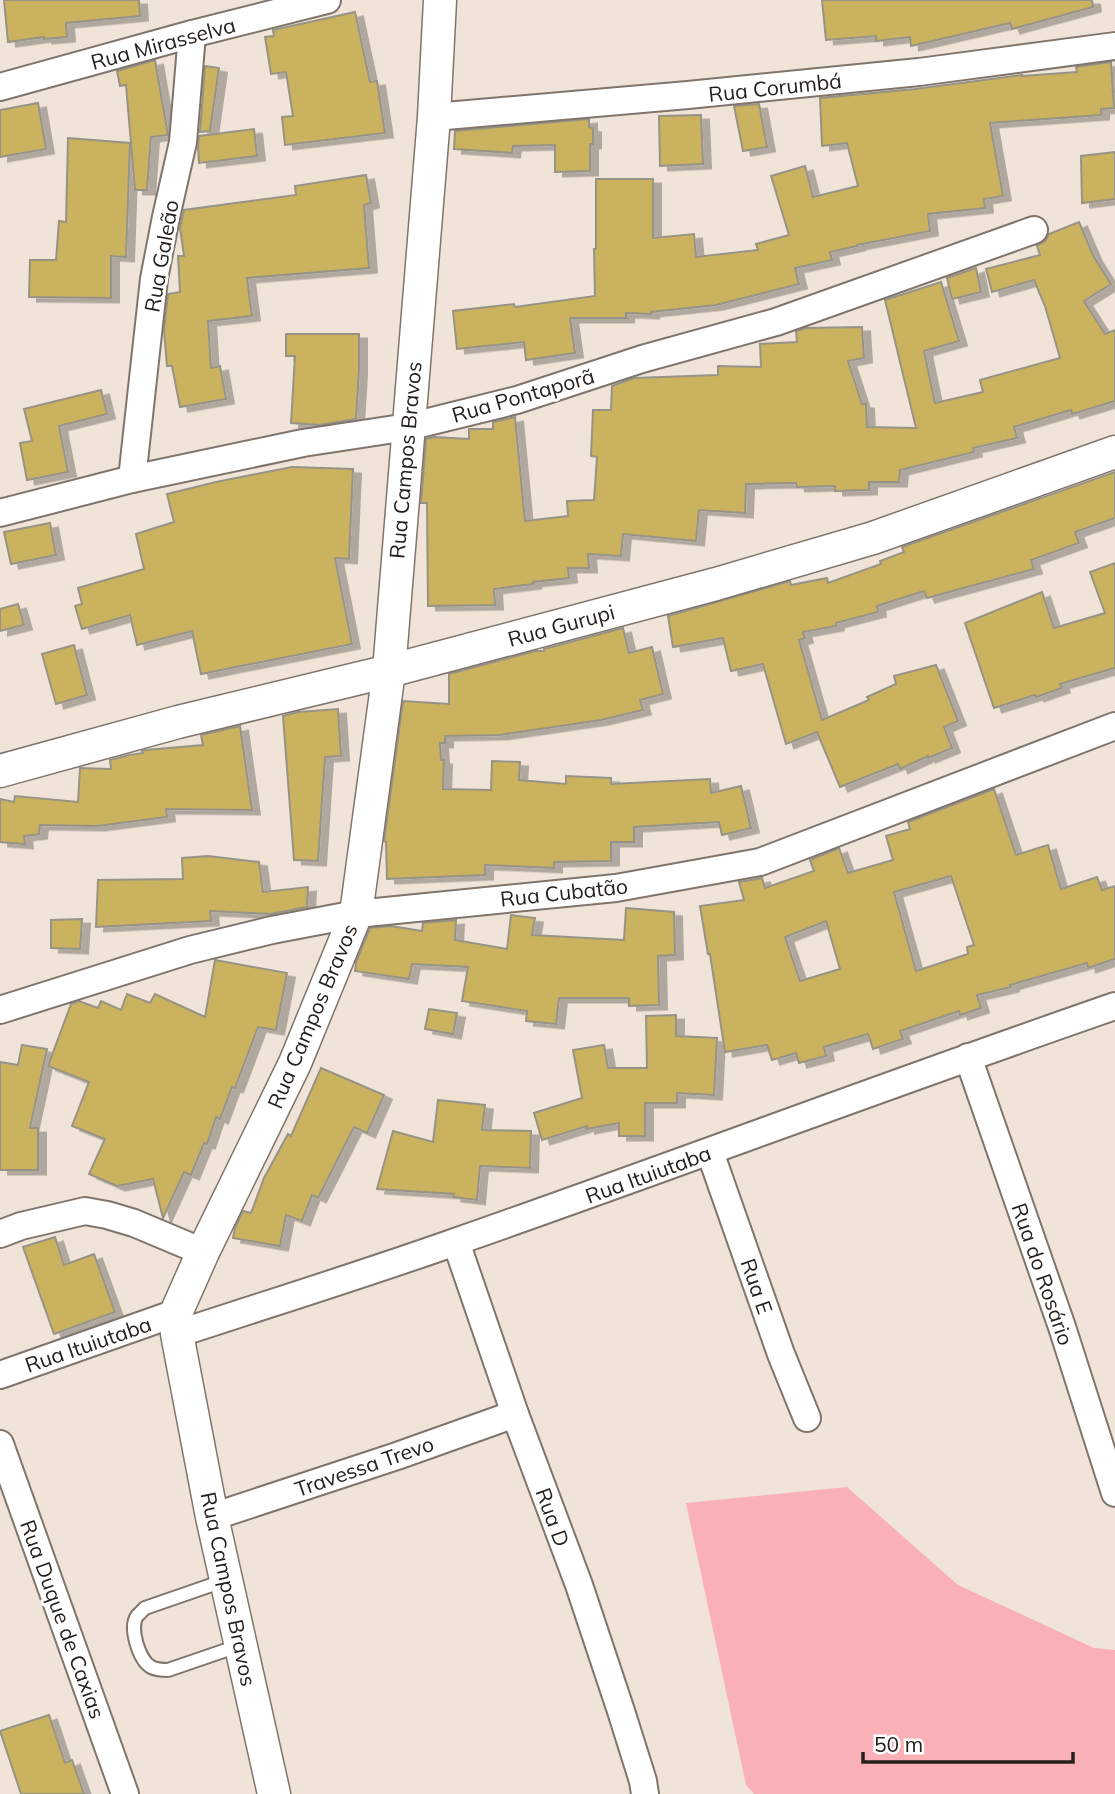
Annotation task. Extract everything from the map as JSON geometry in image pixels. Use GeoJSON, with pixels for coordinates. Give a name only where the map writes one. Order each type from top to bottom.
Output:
{"type":"FeatureCollection","features":[{"type":"Feature","properties":{"kind":"street","name":"Rua Mirasselva"},"geometry":{"type":"LineString","coordinates":[[0,87],[327,0]]}},
{"type":"Feature","properties":{"kind":"street","name":"Rua Campos Bravos"},"geometry":{"type":"LineString","coordinates":[[274,1794],[212,1517],[176,1324],[203,1252],[295,1063],[356,914],[389,671],[434,117],[440,0]]}},
{"type":"Feature","properties":{"kind":"street","name":"Rua Galeão"},"geometry":{"type":"LineString","coordinates":[[132,480],[155,279],[183,142],[192,34]]}},
{"type":"Feature","properties":{"kind":"street","name":"Rua Corumbá"},"geometry":{"type":"LineString","coordinates":[[434,117],[919,72],[1115,46]]}},
{"type":"Feature","properties":{"kind":"street","name":"Rua Pontaporã"},"geometry":{"type":"LineString","coordinates":[[0,513],[132,480],[303,443],[408,427],[517,400],[642,359],[776,322],[1034,230]]}},
{"type":"Feature","properties":{"kind":"street","name":"Rua Gurupi"},"geometry":{"type":"LineString","coordinates":[[0,771],[178,722],[389,671],[716,584],[873,538],[1115,452]]}},
{"type":"Feature","properties":{"kind":"street","name":"Rua Cubatão"},"geometry":{"type":"LineString","coordinates":[[0,1010],[190,950],[272,930],[356,914],[616,888],[760,862],[1115,726]]}},
{"type":"Feature","properties":{"kind":"street","name":"Rua Ituiutaba"},"geometry":{"type":"LineString","coordinates":[[0,1375],[456,1242],[1115,1006]]}},
{"type":"Feature","properties":{"kind":"street","name":"Rua do Rosário"},"geometry":{"type":"LineString","coordinates":[[968,1057],[1062,1327],[1115,1493]]}},
{"type":"Feature","properties":{"kind":"street","name":"Rua E"},"geometry":{"type":"LineString","coordinates":[[710,1152],[781,1354],[807,1418]]}},
{"type":"Feature","properties":{"kind":"street"},"geometry":{"type":"LineString","coordinates":[[0,1234],[21,1226],[85,1211],[134,1223],[203,1252]]}},
{"type":"Feature","properties":{"kind":"street","name":"Rua D"},"geometry":{"type":"LineString","coordinates":[[456,1242],[515,1414],[583,1598],[625,1723],[645,1794]]}},
{"type":"Feature","properties":{"kind":"street","name":"Travessa Trevo"},"geometry":{"type":"LineString","coordinates":[[212,1517],[515,1414]]}},
{"type":"Feature","properties":{"kind":"street","name":"Rua Duque de Caxias"},"geometry":{"type":"LineString","coordinates":[[0,1444],[125,1794]]}},
{"type":"Feature","properties":{"kind":"lane"},"geometry":{"type":"LineString","coordinates":[[226,1580],[145,1608],[137,1616],[134,1633],[143,1659],[157,1670],[168,1670],[241,1645]]}},
{"type":"Feature","properties":{"kind":"shaded area"},"geometry":{"type":"Polygon","coordinates":[[[847,1487],[958,1585],[1094,1648],[1115,1650],[1115,1794],[754,1794],[746,1785],[686,1503],[847,1487]]]}},
{"type":"Feature","properties":{"kind":"building"},"geometry":{"type":"Polygon","coordinates":[[[4,0],[139,0],[140,16],[66,23],[67,37],[8,42],[4,0]]]}},
{"type":"Feature","properties":{"kind":"building"},"geometry":{"type":"Polygon","coordinates":[[[822,0],[1092,0],[1093,7],[1012,29],[1010,23],[911,46],[910,37],[876,41],[876,36],[826,40],[822,0]]]}},
{"type":"Feature","properties":{"kind":"building"},"geometry":{"type":"Polygon","coordinates":[[[355,12],[370,82],[377,81],[385,133],[285,145],[282,117],[293,116],[286,72],[271,74],[265,37],[274,36],[273,30],[355,12]]]}},
{"type":"Feature","properties":{"kind":"building"},"geometry":{"type":"Polygon","coordinates":[[[155,60],[168,135],[151,137],[147,190],[135,190],[126,85],[120,86],[117,71],[155,60]]]}},
{"type":"Feature","properties":{"kind":"building"},"geometry":{"type":"Polygon","coordinates":[[[1111,62],[1114,108],[1101,109],[1101,115],[990,123],[1003,196],[984,199],[985,208],[928,214],[930,231],[830,252],[832,260],[795,268],[799,284],[716,305],[651,314],[626,313],[626,318],[570,318],[575,353],[526,360],[524,342],[457,349],[453,311],[514,304],[515,307],[595,296],[596,179],[653,179],[653,238],[694,234],[696,257],[758,250],[756,244],[789,235],[771,176],[805,166],[813,197],[858,186],[847,143],[822,146],[820,98],[1022,75],[1077,72],[1076,67],[1111,62]]]}},
{"type":"Feature","properties":{"kind":"building"},"geometry":{"type":"Polygon","coordinates":[[[205,66],[219,68],[210,131],[200,132],[205,66]]]}},
{"type":"Feature","properties":{"kind":"building"},"geometry":{"type":"Polygon","coordinates":[[[38,103],[46,149],[0,157],[0,110],[38,103]]]}},
{"type":"Feature","properties":{"kind":"building"},"geometry":{"type":"Polygon","coordinates":[[[759,104],[767,147],[743,151],[734,106],[759,104]]]}},
{"type":"Feature","properties":{"kind":"building"},"geometry":{"type":"Polygon","coordinates":[[[701,115],[703,164],[660,166],[659,116],[701,115]]]}},
{"type":"Feature","properties":{"kind":"building"},"geometry":{"type":"Polygon","coordinates":[[[589,119],[589,127],[593,128],[590,171],[555,172],[555,145],[513,146],[512,153],[454,149],[455,131],[589,119]]]}},
{"type":"Feature","properties":{"kind":"building"},"geometry":{"type":"Polygon","coordinates":[[[254,129],[257,156],[199,163],[199,136],[254,129]]]}},
{"type":"Feature","properties":{"kind":"building"},"geometry":{"type":"Polygon","coordinates":[[[68,138],[130,143],[126,257],[111,256],[111,298],[29,297],[30,260],[56,260],[59,221],[66,222],[68,138]]]}},
{"type":"Feature","properties":{"kind":"building"},"geometry":{"type":"Polygon","coordinates":[[[1115,152],[1115,199],[1082,203],[1081,156],[1115,152]]]}},
{"type":"Feature","properties":{"kind":"building"},"geometry":{"type":"Polygon","coordinates":[[[366,175],[371,203],[364,205],[369,268],[247,278],[252,316],[208,321],[211,368],[220,366],[226,399],[180,407],[172,366],[167,366],[164,330],[168,294],[180,292],[178,256],[184,256],[180,228],[184,210],[296,195],[295,186],[366,175]]]}},
{"type":"Feature","properties":{"kind":"building"},"geometry":{"type":"Polygon","coordinates":[[[1079,222],[1094,257],[1111,284],[1084,301],[1105,334],[1115,330],[1115,401],[1072,414],[1071,410],[1014,427],[1017,438],[973,448],[974,452],[900,470],[899,482],[869,482],[869,490],[835,491],[835,486],[797,487],[796,483],[746,484],[745,513],[699,510],[696,541],[623,534],[621,556],[588,554],[589,568],[568,568],[569,578],[494,589],[495,605],[428,606],[427,503],[421,503],[426,439],[469,439],[469,429],[493,429],[493,422],[515,417],[525,521],[568,516],[567,501],[594,500],[597,457],[591,456],[593,410],[611,410],[612,386],[634,378],[718,375],[718,366],[761,367],[760,344],[797,342],[796,331],[806,328],[862,327],[864,358],[848,361],[862,404],[866,404],[867,427],[916,428],[885,300],[941,282],[959,341],[924,351],[935,403],[983,392],[980,380],[1060,358],[1045,306],[1034,280],[992,292],[986,269],[1040,255],[1037,246],[1045,241],[1049,234],[1079,222]]]}},
{"type":"Feature","properties":{"kind":"building"},"geometry":{"type":"Polygon","coordinates":[[[976,268],[981,292],[952,299],[947,278],[976,268]]]}},
{"type":"Feature","properties":{"kind":"building"},"geometry":{"type":"Polygon","coordinates":[[[286,334],[359,334],[356,419],[319,425],[291,423],[295,356],[286,356],[286,334]]]}},
{"type":"Feature","properties":{"kind":"building"},"geometry":{"type":"Polygon","coordinates":[[[101,390],[107,414],[59,426],[68,472],[27,480],[20,443],[32,441],[24,409],[101,390]]]}},
{"type":"Feature","properties":{"kind":"building"},"geometry":{"type":"Polygon","coordinates":[[[292,467],[353,469],[349,559],[335,558],[352,644],[201,674],[192,631],[137,645],[130,615],[82,629],[75,606],[82,604],[78,588],[144,569],[136,534],[174,522],[167,494],[292,467]]]}},
{"type":"Feature","properties":{"kind":"building"},"geometry":{"type":"Polygon","coordinates":[[[1115,472],[1115,518],[1075,532],[1079,543],[1031,560],[1034,569],[927,598],[924,591],[877,606],[878,612],[836,623],[836,626],[803,632],[805,638],[799,640],[822,720],[869,700],[867,697],[896,684],[894,676],[936,665],[958,721],[944,727],[952,748],[928,758],[900,769],[898,764],[840,787],[817,732],[786,744],[763,664],[731,671],[723,638],[673,647],[668,616],[790,581],[791,585],[827,578],[828,583],[881,564],[880,561],[904,552],[902,547],[1115,472]]]}},
{"type":"Feature","properties":{"kind":"building"},"geometry":{"type":"Polygon","coordinates":[[[50,523],[56,555],[11,564],[4,532],[50,523]]]}},
{"type":"Feature","properties":{"kind":"building"},"geometry":{"type":"Polygon","coordinates":[[[1115,563],[1115,668],[1060,684],[1062,688],[1036,697],[1035,695],[994,708],[965,623],[1042,592],[1054,628],[1105,613],[1090,572],[1115,563]]]}},
{"type":"Feature","properties":{"kind":"building"},"geometry":{"type":"Polygon","coordinates":[[[18,604],[24,625],[0,631],[0,609],[18,604]]]}},
{"type":"Feature","properties":{"kind":"building"},"geometry":{"type":"Polygon","coordinates":[[[623,628],[629,653],[652,647],[663,694],[640,700],[643,710],[601,720],[499,735],[445,736],[445,743],[440,743],[441,760],[444,760],[443,789],[491,790],[492,761],[520,762],[519,780],[566,784],[566,776],[611,778],[611,784],[710,779],[711,793],[741,786],[751,828],[722,835],[719,822],[634,827],[634,842],[611,842],[611,861],[554,862],[554,868],[485,865],[485,875],[387,879],[384,841],[403,701],[449,704],[449,674],[623,628]]]}},
{"type":"Feature","properties":{"kind":"building"},"geometry":{"type":"Polygon","coordinates":[[[74,645],[87,695],[56,704],[42,654],[74,645]]]}},
{"type":"Feature","properties":{"kind":"building"},"geometry":{"type":"Polygon","coordinates":[[[338,709],[341,756],[325,757],[318,861],[294,860],[283,716],[338,709]]]}},
{"type":"Feature","properties":{"kind":"building"},"geometry":{"type":"Polygon","coordinates":[[[240,726],[252,810],[166,809],[167,817],[97,826],[40,825],[39,834],[24,836],[25,844],[0,842],[0,799],[14,802],[15,796],[78,802],[80,768],[111,769],[110,760],[143,753],[145,750],[203,745],[201,735],[240,726]]]}},
{"type":"Feature","properties":{"kind":"building"},"geometry":{"type":"Polygon","coordinates":[[[994,789],[1016,855],[1048,845],[1061,889],[1097,877],[1102,890],[1115,886],[1115,959],[1088,968],[1087,963],[977,995],[981,1008],[960,1015],[959,1011],[900,1031],[903,1039],[873,1049],[868,1034],[824,1047],[826,1056],[799,1063],[796,1053],[772,1060],[767,1045],[725,1052],[700,906],[744,900],[739,882],[762,878],[765,888],[814,871],[810,860],[839,848],[848,873],[893,860],[886,836],[910,829],[908,822],[994,789]],[[951,876],[894,892],[916,971],[968,954],[967,947],[974,945],[951,876]],[[826,921],[785,937],[800,981],[840,969],[826,921]]]}},
{"type":"Feature","properties":{"kind":"building"},"geometry":{"type":"Polygon","coordinates":[[[208,856],[259,862],[263,892],[308,887],[307,907],[271,914],[210,911],[211,921],[96,927],[98,880],[183,879],[182,858],[208,856]]]}},
{"type":"Feature","properties":{"kind":"building"},"geometry":{"type":"Polygon","coordinates":[[[626,908],[674,912],[675,955],[658,956],[659,1005],[629,1006],[629,998],[559,998],[556,1024],[526,1021],[527,1011],[462,1001],[468,967],[412,964],[409,979],[355,971],[370,928],[391,926],[422,931],[423,923],[456,920],[455,940],[507,949],[511,915],[535,918],[532,935],[624,940],[626,908]]]}},
{"type":"Feature","properties":{"kind":"building"},"geometry":{"type":"Polygon","coordinates":[[[82,919],[80,949],[51,948],[51,920],[82,919]]]}},
{"type":"Feature","properties":{"kind":"building"},"geometry":{"type":"Polygon","coordinates":[[[215,960],[287,973],[276,1030],[258,1027],[220,1119],[216,1117],[207,1144],[204,1143],[191,1175],[184,1172],[163,1218],[153,1179],[117,1186],[89,1174],[105,1139],[72,1126],[89,1082],[48,1066],[71,1004],[79,1001],[98,1008],[101,1001],[121,1010],[127,994],[150,1003],[155,994],[205,1017],[215,960]]]}},
{"type":"Feature","properties":{"kind":"building"},"geometry":{"type":"Polygon","coordinates":[[[429,1009],[457,1013],[453,1034],[425,1029],[429,1009]]]}},
{"type":"Feature","properties":{"kind":"building"},"geometry":{"type":"Polygon","coordinates":[[[676,1015],[676,1036],[717,1038],[714,1095],[677,1093],[677,1103],[645,1103],[645,1136],[619,1136],[619,1123],[587,1129],[587,1126],[542,1140],[534,1113],[582,1098],[573,1050],[604,1045],[608,1068],[647,1068],[646,1016],[676,1015]]]}},
{"type":"Feature","properties":{"kind":"building"},"geometry":{"type":"Polygon","coordinates":[[[22,1045],[47,1049],[30,1128],[38,1128],[38,1170],[0,1170],[0,1062],[18,1065],[22,1045]]]}},
{"type":"Feature","properties":{"kind":"building"},"geometry":{"type":"Polygon","coordinates":[[[321,1068],[384,1095],[367,1133],[354,1127],[318,1198],[312,1195],[302,1221],[286,1215],[280,1246],[233,1238],[243,1211],[251,1213],[264,1178],[288,1134],[291,1136],[321,1068]]]}},
{"type":"Feature","properties":{"kind":"building"},"geometry":{"type":"Polygon","coordinates":[[[438,1100],[485,1105],[482,1130],[531,1131],[530,1168],[480,1166],[477,1200],[453,1197],[454,1194],[377,1189],[393,1131],[433,1142],[438,1100]]]}},
{"type":"Feature","properties":{"kind":"building"},"geometry":{"type":"Polygon","coordinates":[[[55,1237],[64,1265],[94,1254],[115,1312],[54,1334],[23,1247],[55,1237]]]}},
{"type":"Feature","properties":{"kind":"building"},"geometry":{"type":"Polygon","coordinates":[[[49,1715],[65,1763],[72,1760],[84,1794],[21,1794],[0,1731],[49,1715]]]}}]}
